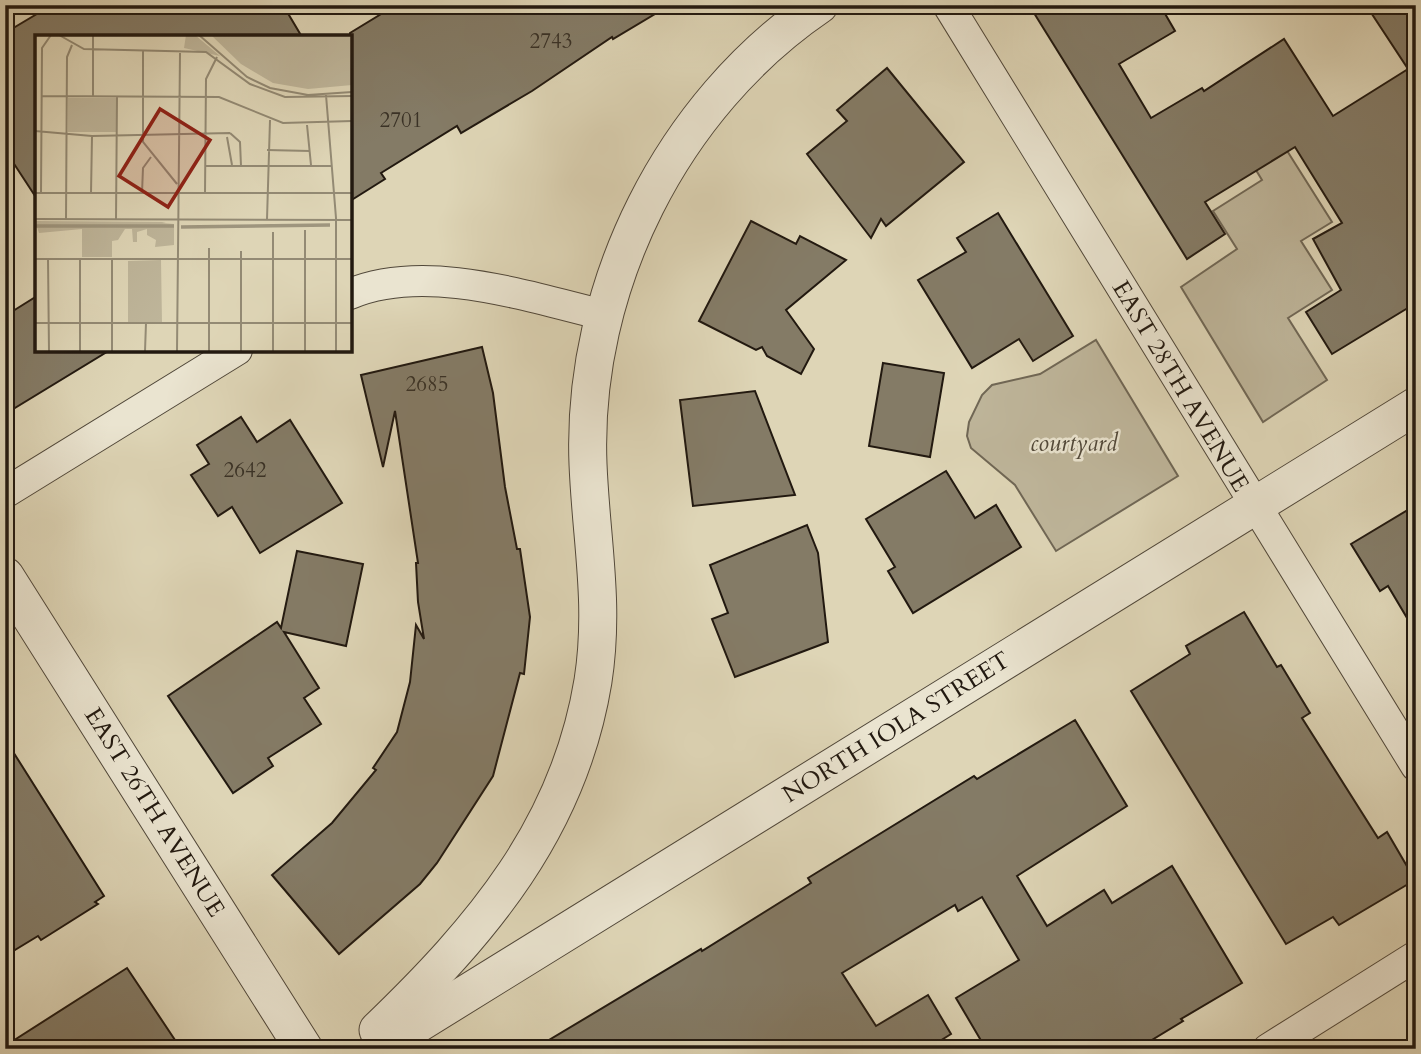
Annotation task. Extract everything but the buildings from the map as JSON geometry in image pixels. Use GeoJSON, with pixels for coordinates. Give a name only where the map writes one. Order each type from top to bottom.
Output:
{"type":"FeatureCollection","features":[{"type":"Feature","properties":{"kind":"street"},"geometry":{"type":"LineString","coordinates":[[358,1049],[443,968],[506,891],[547,825],[574,759],[593,682],[599,611],[588,464],[591,389],[604,315],[628,242],[662,174],[704,113],[754,58],[819,5]]}},
{"type":"Feature","properties":{"kind":"street","name":"EAST 28TH AVENUE"},"geometry":{"type":"LineString","coordinates":[[947,5],[1416,766]]}},
{"type":"Feature","properties":{"kind":"street"},"geometry":{"type":"LineString","coordinates":[[352,293],[421,281],[492,288],[604,315]]}},
{"type":"Feature","properties":{"kind":"street"},"geometry":{"type":"LineString","coordinates":[[5,492],[234,352]]}},
{"type":"Feature","properties":{"kind":"street","name":"NORTH IOLA STREET"},"geometry":{"type":"LineString","coordinates":[[377,1049],[1416,406]]}},
{"type":"Feature","properties":{"kind":"street","name":"EAST 26TH AVENUE"},"geometry":{"type":"LineString","coordinates":[[5,576],[304,1049]]}},
{"type":"Feature","properties":{"kind":"street"},"geometry":{"type":"LineString","coordinates":[[1268,1049],[1416,956]]}},
{"type":"Feature","properties":{"kind":"green space"},"geometry":{"type":"Polygon","coordinates":[[[1279,138],[1332,222],[1301,241],[1332,290],[1288,318],[1327,380],[1263,422],[1181,287],[1237,249],[1213,211],[1262,180],[1248,157],[1279,138]]]}},
{"type":"Feature","properties":{"kind":"green space","name":"courtyard"},"geometry":{"type":"Polygon","coordinates":[[[1096,340],[1178,476],[1056,551],[1015,485],[971,448],[967,436],[969,422],[982,395],[992,385],[1040,374],[1096,340]]]}}]}
